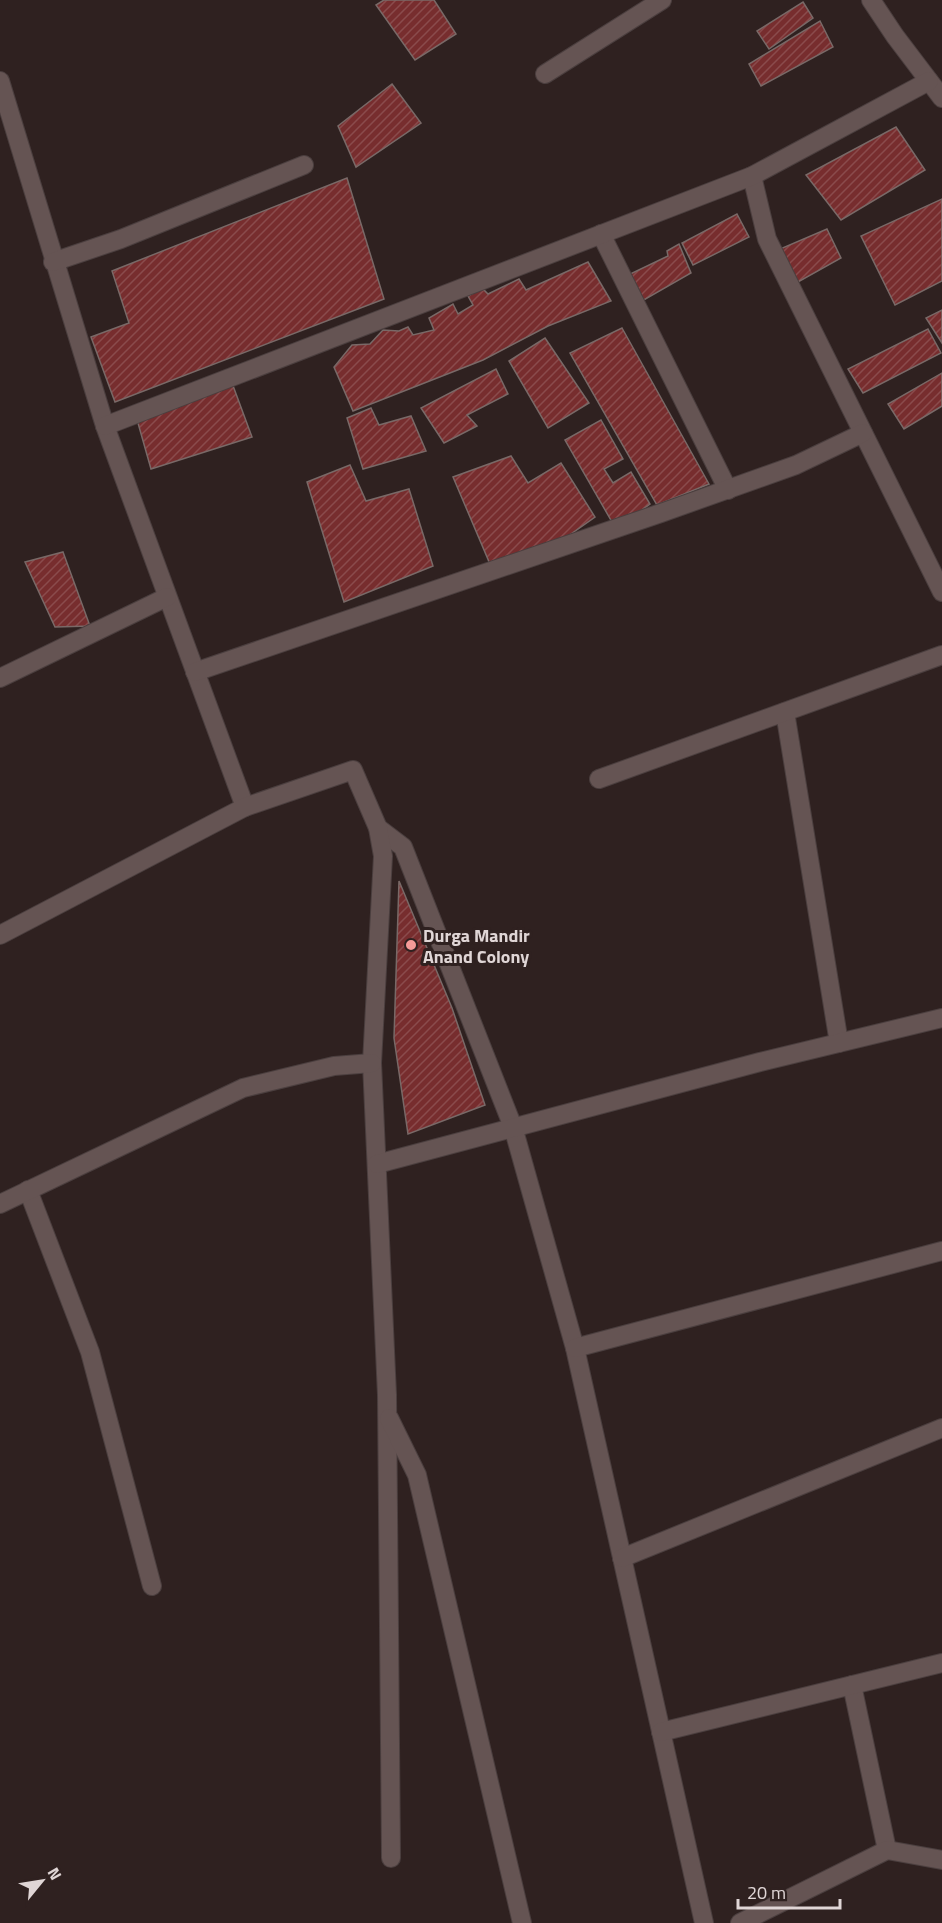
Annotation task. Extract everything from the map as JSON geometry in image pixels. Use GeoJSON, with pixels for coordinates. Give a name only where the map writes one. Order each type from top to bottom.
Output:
{"type":"FeatureCollection","features":[{"type":"Feature","properties":{"kind":"street"},"geometry":{"type":"LineString","coordinates":[[545,74],[662,0]]}},
{"type":"Feature","properties":{"kind":"street"},"geometry":{"type":"LineString","coordinates":[[871,0],[942,98]]}},
{"type":"Feature","properties":{"kind":"street"},"geometry":{"type":"LineString","coordinates":[[0,81],[53,262],[105,426],[245,807]]}},
{"type":"Feature","properties":{"kind":"street"},"geometry":{"type":"LineString","coordinates":[[105,426],[752,176],[929,81]]}},
{"type":"Feature","properties":{"kind":"street"},"geometry":{"type":"LineString","coordinates":[[53,262],[150,228],[304,165]]}},
{"type":"Feature","properties":{"kind":"street"},"geometry":{"type":"LineString","coordinates":[[752,176],[766,239],[942,592]]}},
{"type":"Feature","properties":{"kind":"street"},"geometry":{"type":"LineString","coordinates":[[601,234],[728,489]]}},
{"type":"Feature","properties":{"kind":"street"},"geometry":{"type":"LineString","coordinates":[[195,672],[796,465],[863,433]]}},
{"type":"Feature","properties":{"kind":"street"},"geometry":{"type":"LineString","coordinates":[[0,678],[167,597]]}},
{"type":"Feature","properties":{"kind":"street"},"geometry":{"type":"LineString","coordinates":[[599,779],[942,655]]}},
{"type":"Feature","properties":{"kind":"street"},"geometry":{"type":"LineString","coordinates":[[785,712],[839,1043]]}},
{"type":"Feature","properties":{"kind":"street"},"geometry":{"type":"LineString","coordinates":[[0,935],[245,807],[352,770],[378,828],[383,856],[372,1063],[387,1414],[391,1858]]}},
{"type":"Feature","properties":{"kind":"street"},"geometry":{"type":"LineString","coordinates":[[378,828],[403,846],[513,1127],[575,1348],[704,1923]]}},
{"type":"Feature","properties":{"kind":"street"},"geometry":{"type":"LineString","coordinates":[[377,1164],[942,1018]]}},
{"type":"Feature","properties":{"kind":"street"},"geometry":{"type":"LineString","coordinates":[[0,1204],[243,1088],[334,1066],[372,1063]]}},
{"type":"Feature","properties":{"kind":"street"},"geometry":{"type":"LineString","coordinates":[[28,1190],[90,1352],[152,1586]]}},
{"type":"Feature","properties":{"kind":"street"},"geometry":{"type":"LineString","coordinates":[[575,1348],[942,1251]]}},
{"type":"Feature","properties":{"kind":"street"},"geometry":{"type":"LineString","coordinates":[[387,1414],[417,1475],[522,1923]]}},
{"type":"Feature","properties":{"kind":"street"},"geometry":{"type":"LineString","coordinates":[[622,1558],[942,1428]]}},
{"type":"Feature","properties":{"kind":"street"},"geometry":{"type":"LineString","coordinates":[[660,1732],[942,1663]]}},
{"type":"Feature","properties":{"kind":"street"},"geometry":{"type":"LineString","coordinates":[[852,1685],[887,1850]]}},
{"type":"Feature","properties":{"kind":"street"},"geometry":{"type":"LineString","coordinates":[[740,1923],[887,1850],[942,1860]]}},
{"type":"Feature","properties":{"kind":"building"},"geometry":{"type":"Polygon","coordinates":[[[384,0],[434,0],[456,34],[415,60],[376,5],[384,0]]]}},
{"type":"Feature","properties":{"kind":"building"},"geometry":{"type":"Polygon","coordinates":[[[803,2],[813,18],[769,49],[757,31],[803,2]]]}},
{"type":"Feature","properties":{"kind":"building"},"geometry":{"type":"Polygon","coordinates":[[[820,21],[833,47],[761,86],[749,64],[820,21]]]}},
{"type":"Feature","properties":{"kind":"building"},"geometry":{"type":"Polygon","coordinates":[[[392,84],[421,123],[356,167],[338,126],[392,84]]]}},
{"type":"Feature","properties":{"kind":"building"},"geometry":{"type":"Polygon","coordinates":[[[896,127],[925,170],[841,220],[806,175],[896,127]]]}},
{"type":"Feature","properties":{"kind":"building"},"geometry":{"type":"Polygon","coordinates":[[[347,178],[384,299],[115,402],[91,337],[129,323],[112,271],[347,178]]]}},
{"type":"Feature","properties":{"kind":"building"},"geometry":{"type":"Polygon","coordinates":[[[942,199],[942,281],[895,305],[861,236],[942,199]]]}},
{"type":"Feature","properties":{"kind":"building"},"geometry":{"type":"Polygon","coordinates":[[[737,214],[749,237],[693,265],[682,243],[737,214]]]}},
{"type":"Feature","properties":{"kind":"building"},"geometry":{"type":"Polygon","coordinates":[[[827,229],[841,258],[798,282],[780,249],[827,229]]]}},
{"type":"Feature","properties":{"kind":"building"},"geometry":{"type":"Polygon","coordinates":[[[679,244],[691,273],[642,301],[628,275],[668,256],[667,251],[679,244]]]}},
{"type":"Feature","properties":{"kind":"building"},"geometry":{"type":"Polygon","coordinates":[[[588,262],[611,301],[548,326],[483,360],[353,411],[334,367],[352,345],[370,344],[383,330],[399,331],[408,327],[413,335],[434,330],[429,318],[453,304],[458,314],[473,305],[468,296],[482,288],[488,294],[519,279],[526,290],[588,262]]]}},
{"type":"Feature","properties":{"kind":"building"},"geometry":{"type":"Polygon","coordinates":[[[942,310],[942,343],[926,318],[942,310]]]}},
{"type":"Feature","properties":{"kind":"building"},"geometry":{"type":"Polygon","coordinates":[[[622,328],[709,484],[657,505],[570,353],[622,328]]]}},
{"type":"Feature","properties":{"kind":"building"},"geometry":{"type":"Polygon","coordinates":[[[928,329],[941,353],[863,393],[848,369],[928,329]]]}},
{"type":"Feature","properties":{"kind":"building"},"geometry":{"type":"Polygon","coordinates":[[[545,338],[589,403],[548,428],[509,361],[545,338]]]}},
{"type":"Feature","properties":{"kind":"building"},"geometry":{"type":"Polygon","coordinates":[[[496,369],[508,394],[467,415],[477,426],[444,443],[421,408],[496,369]]]}},
{"type":"Feature","properties":{"kind":"building"},"geometry":{"type":"Polygon","coordinates":[[[942,373],[942,406],[904,429],[888,404],[942,373]]]}},
{"type":"Feature","properties":{"kind":"building"},"geometry":{"type":"Polygon","coordinates":[[[232,383],[252,437],[151,469],[136,416],[232,383]]]}},
{"type":"Feature","properties":{"kind":"building"},"geometry":{"type":"Polygon","coordinates":[[[371,408],[379,425],[411,416],[426,451],[363,469],[347,418],[371,408]]]}},
{"type":"Feature","properties":{"kind":"building"},"geometry":{"type":"Polygon","coordinates":[[[601,420],[623,459],[604,469],[613,483],[631,472],[650,504],[616,529],[565,440],[601,420]]]}},
{"type":"Feature","properties":{"kind":"building"},"geometry":{"type":"Polygon","coordinates":[[[511,456],[528,483],[561,463],[595,517],[558,543],[490,564],[453,477],[511,456]]]}},
{"type":"Feature","properties":{"kind":"building"},"geometry":{"type":"Polygon","coordinates":[[[350,465],[366,501],[409,489],[433,566],[344,602],[307,482],[350,465]]]}},
{"type":"Feature","properties":{"kind":"building"},"geometry":{"type":"Polygon","coordinates":[[[63,552],[90,626],[55,627],[25,562],[63,552]]]}},
{"type":"Feature","properties":{"kind":"building","name":"Durga Mandir Anand Colony"},"geometry":{"type":"Polygon","coordinates":[[[399,881],[452,1008],[485,1105],[408,1134],[394,1038],[399,881]]]}},
{"type":"Feature","properties":{"kind":"place","name":"Durga Mandir Anand Colony"},"geometry":{"type":"Point","coordinates":[411,945]}}]}
